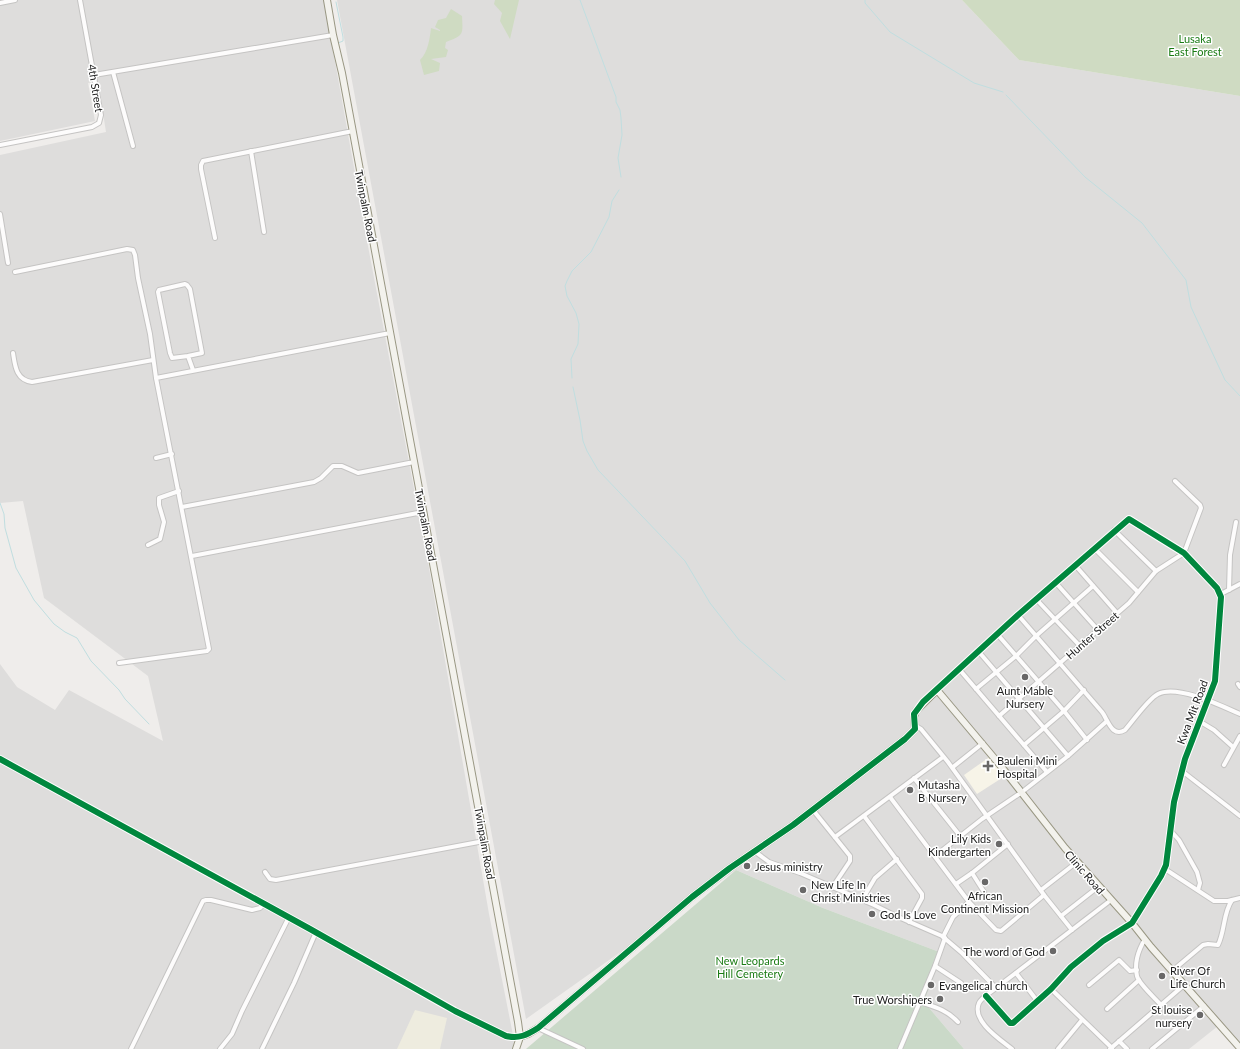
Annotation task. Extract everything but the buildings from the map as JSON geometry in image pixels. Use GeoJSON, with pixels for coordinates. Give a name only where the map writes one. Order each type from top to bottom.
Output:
{"type":"FeatureCollection","features":[{"type":"Feature","properties":{"kind":"main road","name":"Twinpalm Road"},"geometry":{"type":"LineString","coordinates":[[327,0],[333,35],[341,67],[520,1037],[516,1049]]}},
{"type":"Feature","properties":{"kind":"main road"},"geometry":{"type":"LineString","coordinates":[[520,1037],[538,1028],[673,912],[713,881],[793,825],[905,739],[916,726],[914,717],[916,711],[937,690]]}},
{"type":"Feature","properties":{"kind":"main road","name":"Clinic Road"},"geometry":{"type":"LineString","coordinates":[[937,690],[983,743],[1060,843],[1132,923],[1240,1048]]}},
{"type":"Feature","properties":{"kind":"street"},"geometry":{"type":"LineString","coordinates":[[0,3],[16,0]]}},
{"type":"Feature","properties":{"kind":"street","name":"4th Street"},"geometry":{"type":"LineString","coordinates":[[0,145],[96,126],[100,119],[101,115],[80,0]]}},
{"type":"Feature","properties":{"kind":"street"},"geometry":{"type":"LineString","coordinates":[[94,75],[333,35]]}},
{"type":"Feature","properties":{"kind":"street"},"geometry":{"type":"LineString","coordinates":[[113,72],[133,146]]}},
{"type":"Feature","properties":{"kind":"street"},"geometry":{"type":"LineString","coordinates":[[215,238],[201,164],[203,161],[352,131]]}},
{"type":"Feature","properties":{"kind":"street"},"geometry":{"type":"LineString","coordinates":[[251,151],[264,232]]}},
{"type":"Feature","properties":{"kind":"street"},"geometry":{"type":"LineString","coordinates":[[0,214],[8,263]]}},
{"type":"Feature","properties":{"kind":"street"},"geometry":{"type":"LineString","coordinates":[[15,272],[128,249],[133,250],[135,255],[156,378],[209,649],[206,651],[119,663]]}},
{"type":"Feature","properties":{"kind":"street"},"geometry":{"type":"LineString","coordinates":[[185,284],[187,284],[190,289],[202,353],[188,356],[172,358],[158,292],[159,290],[185,284]]}},
{"type":"Feature","properties":{"kind":"street"},"geometry":{"type":"LineString","coordinates":[[156,378],[390,334]]}},
{"type":"Feature","properties":{"kind":"street"},"geometry":{"type":"LineString","coordinates":[[13,353],[18,373],[25,380],[32,382],[154,360]]}},
{"type":"Feature","properties":{"kind":"street"},"geometry":{"type":"LineString","coordinates":[[188,356],[193,370]]}},
{"type":"Feature","properties":{"kind":"street"},"geometry":{"type":"LineString","coordinates":[[156,458],[172,454]]}},
{"type":"Feature","properties":{"kind":"street"},"geometry":{"type":"LineString","coordinates":[[182,507],[314,482],[321,478],[333,466],[342,466],[358,473],[414,462]]}},
{"type":"Feature","properties":{"kind":"street"},"geometry":{"type":"LineString","coordinates":[[1175,481],[1200,505],[1201,508],[1184,553]]}},
{"type":"Feature","properties":{"kind":"street"},"geometry":{"type":"LineString","coordinates":[[148,545],[160,539],[164,527],[164,519],[159,505],[159,498],[178,491]]}},
{"type":"Feature","properties":{"kind":"street"},"geometry":{"type":"LineString","coordinates":[[192,556],[423,512]]}},
{"type":"Feature","properties":{"kind":"street"},"geometry":{"type":"LineString","coordinates":[[937,690],[1018,615],[1037,600],[1129,518],[1184,553],[1221,594],[1240,584]]}},
{"type":"Feature","properties":{"kind":"street"},"geometry":{"type":"LineString","coordinates":[[1229,590],[1230,555],[1236,522]]}},
{"type":"Feature","properties":{"kind":"street"},"geometry":{"type":"LineString","coordinates":[[1114,530],[1156,571]]}},
{"type":"Feature","properties":{"kind":"street"},"geometry":{"type":"LineString","coordinates":[[1094,548],[1138,592]]}},
{"type":"Feature","properties":{"kind":"street","name":"Hunter Street"},"geometry":{"type":"LineString","coordinates":[[999,716],[1129,603],[1156,571],[1184,553]]}},
{"type":"Feature","properties":{"kind":"street"},"geometry":{"type":"LineString","coordinates":[[1075,566],[1117,613]]}},
{"type":"Feature","properties":{"kind":"street"},"geometry":{"type":"LineString","coordinates":[[1056,583],[1098,630]]}},
{"type":"Feature","properties":{"kind":"street"},"geometry":{"type":"LineString","coordinates":[[976,689],[1016,656],[1036,636],[1094,586]]}},
{"type":"Feature","properties":{"kind":"street","name":"Kwa Mit Road"},"geometry":{"type":"LineString","coordinates":[[1132,923],[1165,869],[1174,802],[1185,759],[1214,686],[1221,594]]}},
{"type":"Feature","properties":{"kind":"street"},"geometry":{"type":"LineString","coordinates":[[1037,600],[1054,620],[1080,646]]}},
{"type":"Feature","properties":{"kind":"street"},"geometry":{"type":"LineString","coordinates":[[1018,615],[1084,690],[1114,730],[1124,732],[1154,696],[1164,692],[1199,696],[1240,714]]}},
{"type":"Feature","properties":{"kind":"street"},"geometry":{"type":"LineString","coordinates":[[998,635],[1064,711],[1087,740]]}},
{"type":"Feature","properties":{"kind":"street"},"geometry":{"type":"LineString","coordinates":[[978,652],[1068,756]]}},
{"type":"Feature","properties":{"kind":"street"},"geometry":{"type":"LineString","coordinates":[[960,669],[1047,772]]}},
{"type":"Feature","properties":{"kind":"street"},"geometry":{"type":"LineString","coordinates":[[1024,745],[1064,711],[1084,690]]}},
{"type":"Feature","properties":{"kind":"street"},"geometry":{"type":"LineString","coordinates":[[935,856],[1068,756],[1107,721]]}},
{"type":"Feature","properties":{"kind":"street"},"geometry":{"type":"LineString","coordinates":[[1199,721],[1214,730],[1233,747]]}},
{"type":"Feature","properties":{"kind":"street"},"geometry":{"type":"LineString","coordinates":[[916,726],[921,729],[943,757],[953,767],[1044,895],[1072,930]]}},
{"type":"Feature","properties":{"kind":"street"},"geometry":{"type":"LineString","coordinates":[[1224,765],[1240,736]]}},
{"type":"Feature","properties":{"kind":"street"},"geometry":{"type":"LineString","coordinates":[[953,767],[983,743]]}},
{"type":"Feature","properties":{"kind":"street"},"geometry":{"type":"LineString","coordinates":[[835,837],[943,757]]}},
{"type":"Feature","properties":{"kind":"street"},"geometry":{"type":"LineString","coordinates":[[0,759],[289,917],[474,1021],[506,1036],[513,1038],[520,1037]]}},
{"type":"Feature","properties":{"kind":"street"},"geometry":{"type":"LineString","coordinates":[[1182,771],[1240,816]]}},
{"type":"Feature","properties":{"kind":"street"},"geometry":{"type":"LineString","coordinates":[[914,778],[961,837]]}},
{"type":"Feature","properties":{"kind":"street"},"geometry":{"type":"LineString","coordinates":[[890,797],[969,902],[994,929],[999,931],[1006,927],[1044,895]]}},
{"type":"Feature","properties":{"kind":"street"},"geometry":{"type":"LineString","coordinates":[[813,810],[848,852],[851,858],[832,888]]}},
{"type":"Feature","properties":{"kind":"street"},"geometry":{"type":"LineString","coordinates":[[864,816],[897,859],[922,896],[909,922]]}},
{"type":"Feature","properties":{"kind":"street"},"geometry":{"type":"LineString","coordinates":[[1170,830],[1179,840],[1197,872],[1200,883],[1198,890]]}},
{"type":"Feature","properties":{"kind":"street"},"geometry":{"type":"LineString","coordinates":[[265,872],[270,879],[276,880],[484,841]]}},
{"type":"Feature","properties":{"kind":"street"},"geometry":{"type":"LineString","coordinates":[[956,884],[1008,844]]}},
{"type":"Feature","properties":{"kind":"street"},"geometry":{"type":"LineString","coordinates":[[754,851],[769,862],[800,873],[944,937],[996,988]]}},
{"type":"Feature","properties":{"kind":"street"},"geometry":{"type":"LineString","coordinates":[[862,900],[874,878],[897,859]]}},
{"type":"Feature","properties":{"kind":"street"},"geometry":{"type":"LineString","coordinates":[[1041,890],[1077,862]]}},
{"type":"Feature","properties":{"kind":"street"},"geometry":{"type":"LineString","coordinates":[[1165,869],[1214,901],[1240,898]]}},
{"type":"Feature","properties":{"kind":"street"},"geometry":{"type":"LineString","coordinates":[[972,873],[984,892]]}},
{"type":"Feature","properties":{"kind":"street"},"geometry":{"type":"LineString","coordinates":[[1061,916],[1098,887]]}},
{"type":"Feature","properties":{"kind":"street"},"geometry":{"type":"LineString","coordinates":[[131,1049],[203,901],[211,900],[252,910],[260,908],[264,904]]}},
{"type":"Feature","properties":{"kind":"street"},"geometry":{"type":"LineString","coordinates":[[1012,1049],[992,1033],[982,1021],[978,1009],[979,1003],[996,988],[1111,900]]}},
{"type":"Feature","properties":{"kind":"street"},"geometry":{"type":"LineString","coordinates":[[1172,971],[1203,945],[1218,945],[1225,922],[1227,909],[1232,900]]}},
{"type":"Feature","properties":{"kind":"street"},"geometry":{"type":"LineString","coordinates":[[900,1049],[935,966],[944,937],[953,917],[969,902]]}},
{"type":"Feature","properties":{"kind":"street"},"geometry":{"type":"LineString","coordinates":[[220,1049],[236,1026],[289,917]]}},
{"type":"Feature","properties":{"kind":"street"},"geometry":{"type":"LineString","coordinates":[[986,996],[1010,1023],[1012,1023],[1038,1002],[1071,967],[1103,941],[1132,923]]}},
{"type":"Feature","properties":{"kind":"street"},"geometry":{"type":"LineString","coordinates":[[262,1049],[294,983],[316,932]]}},
{"type":"Feature","properties":{"kind":"street"},"geometry":{"type":"LineString","coordinates":[[1145,939],[1138,952],[1137,970],[1139,980],[1161,1005]]}},
{"type":"Feature","properties":{"kind":"street"},"geometry":{"type":"LineString","coordinates":[[1089,985],[1119,960],[1130,971],[1137,970]]}},
{"type":"Feature","properties":{"kind":"street"},"geometry":{"type":"LineString","coordinates":[[935,966],[961,983]]}},
{"type":"Feature","properties":{"kind":"street"},"geometry":{"type":"LineString","coordinates":[[1016,973],[1038,1002]]}},
{"type":"Feature","properties":{"kind":"street"},"geometry":{"type":"LineString","coordinates":[[1107,1010],[1139,980]]}},
{"type":"Feature","properties":{"kind":"street"},"geometry":{"type":"LineString","coordinates":[[1051,989],[1111,1048],[1184,985]]}},
{"type":"Feature","properties":{"kind":"street"},"geometry":{"type":"LineString","coordinates":[[920,1002],[940,1008],[951,1014],[958,1022]]}},
{"type":"Feature","properties":{"kind":"street"},"geometry":{"type":"LineString","coordinates":[[1152,1049],[1204,1006]]}},
{"type":"Feature","properties":{"kind":"street"},"geometry":{"type":"LineString","coordinates":[[1058,1049],[1082,1020]]}},
{"type":"Feature","properties":{"kind":"street"},"geometry":{"type":"LineString","coordinates":[[538,1028],[583,1049]]}},
{"type":"Feature","properties":{"kind":"street"},"geometry":{"type":"LineString","coordinates":[[1119,1041],[1127,1049]]}},
{"type":"Feature","properties":{"kind":"shaded area"},"geometry":{"type":"Polygon","coordinates":[[[0,0],[324,0],[368,246],[429,568],[489,914],[512,1030],[514,1043],[512,1049],[0,1049],[0,664],[17,687],[55,710],[69,690],[163,741],[148,676],[44,598],[23,501],[0,503],[0,155],[106,132],[98,81],[88,83],[95,121],[0,141],[0,0]]]}},
{"type":"Feature","properties":{"kind":"shaded area"},"geometry":{"type":"Polygon","coordinates":[[[337,0],[962,0],[1019,60],[1240,96],[1240,1049],[1218,1026],[1189,1049],[964,1049],[924,1002],[942,953],[823,908],[736,870],[526,1019],[337,0]]]}},
{"type":"Feature","properties":{"kind":"shaded area","name":"Bauleni Mini Hospital"},"geometry":{"type":"Polygon","coordinates":[[[991,756],[1005,776],[977,794],[964,775],[991,756]]]}},
{"type":"Feature","properties":{"kind":"shaded area"},"geometry":{"type":"Polygon","coordinates":[[[415,1010],[447,1018],[440,1049],[397,1049],[415,1010]]]}},
{"type":"Feature","properties":{"kind":"green space"},"geometry":{"type":"Polygon","coordinates":[[[495,0],[519,0],[510,39],[500,21],[502,13],[494,4],[495,0]]]}},
{"type":"Feature","properties":{"kind":"green space","name":"Lusaka East Forest"},"geometry":{"type":"Polygon","coordinates":[[[962,0],[1240,0],[1240,96],[1019,60],[962,0]]]}},
{"type":"Feature","properties":{"kind":"green space"},"geometry":{"type":"Polygon","coordinates":[[[451,9],[462,16],[461,34],[446,42],[445,48],[448,50],[446,57],[431,59],[440,63],[439,71],[424,75],[420,60],[427,49],[431,28],[440,31],[435,27],[438,20],[446,18],[451,9]]]}},
{"type":"Feature","properties":{"kind":"green space","name":"New Leopards Hill Cemetery"},"geometry":{"type":"Polygon","coordinates":[[[736,870],[823,908],[942,953],[924,1002],[964,1049],[526,1049],[736,870]]]}},
{"type":"Feature","properties":{"kind":"waterway"},"geometry":{"type":"LineString","coordinates":[[580,0],[620,110],[622,135],[618,158],[621,177]]}},
{"type":"Feature","properties":{"kind":"waterway"},"geometry":{"type":"LineString","coordinates":[[865,0],[865,3],[890,32],[974,83],[1003,92]]}},
{"type":"Feature","properties":{"kind":"waterway"},"geometry":{"type":"LineString","coordinates":[[336,2],[343,37],[343,41],[338,43]]}},
{"type":"Feature","properties":{"kind":"waterway"},"geometry":{"type":"LineString","coordinates":[[1006,95],[1085,177],[1142,223],[1186,280],[1191,307],[1225,380],[1240,396]]}},
{"type":"Feature","properties":{"kind":"waterway"},"geometry":{"type":"LineString","coordinates":[[572,378],[571,359],[578,344],[579,324],[576,313],[567,296],[565,286],[572,271],[591,252],[609,217],[612,201],[619,190]]}},
{"type":"Feature","properties":{"kind":"waterway"},"geometry":{"type":"LineString","coordinates":[[573,387],[583,441],[598,470],[685,561],[710,603],[739,640],[785,680]]}},
{"type":"Feature","properties":{"kind":"waterway"},"geometry":{"type":"LineString","coordinates":[[0,503],[4,514],[5,528],[16,568],[34,600],[54,624],[77,638],[91,661],[149,724]]}},
{"type":"Feature","properties":{"kind":"cycle path"},"geometry":{"type":"LineString","coordinates":[[0,759],[310,929],[455,1011],[506,1036],[519,1037],[538,1028],[692,897],[730,868],[793,825],[905,739],[915,729],[914,714],[923,702],[1018,615],[1129,519],[1184,553],[1217,588],[1221,597],[1215,681],[1185,759],[1174,802],[1166,865],[1161,876],[1132,923],[1103,941],[1071,967],[1051,989],[1013,1023],[1010,1023],[986,996]]}},
{"type":"Feature","properties":{"kind":"place","name":"Aunt Mable Nursery"},"geometry":{"type":"Point","coordinates":[1025,677]}},
{"type":"Feature","properties":{"kind":"place","name":"Bauleni Mini Hospital"},"geometry":{"type":"Point","coordinates":[988,766]}},
{"type":"Feature","properties":{"kind":"place","name":"Mutasha B Nursery"},"geometry":{"type":"Point","coordinates":[910,790]}},
{"type":"Feature","properties":{"kind":"place","name":"Lily Kids Kindergarten"},"geometry":{"type":"Point","coordinates":[999,844]}},
{"type":"Feature","properties":{"kind":"place","name":"Jesus ministry"},"geometry":{"type":"Point","coordinates":[747,866]}},
{"type":"Feature","properties":{"kind":"place","name":"African Continent Mission"},"geometry":{"type":"Point","coordinates":[985,882]}},
{"type":"Feature","properties":{"kind":"place","name":"New Life In Christ Ministries"},"geometry":{"type":"Point","coordinates":[803,890]}},
{"type":"Feature","properties":{"kind":"place","name":"God Is Love"},"geometry":{"type":"Point","coordinates":[872,914]}},
{"type":"Feature","properties":{"kind":"place","name":"The word of God"},"geometry":{"type":"Point","coordinates":[1053,951]}},
{"type":"Feature","properties":{"kind":"place","name":"River Of Life Church"},"geometry":{"type":"Point","coordinates":[1162,976]}},
{"type":"Feature","properties":{"kind":"place","name":"Evangelical church"},"geometry":{"type":"Point","coordinates":[931,985]}},
{"type":"Feature","properties":{"kind":"place","name":"True Worshipers"},"geometry":{"type":"Point","coordinates":[940,999]}},
{"type":"Feature","properties":{"kind":"place","name":"St louise nursery"},"geometry":{"type":"Point","coordinates":[1200,1015]}}]}
